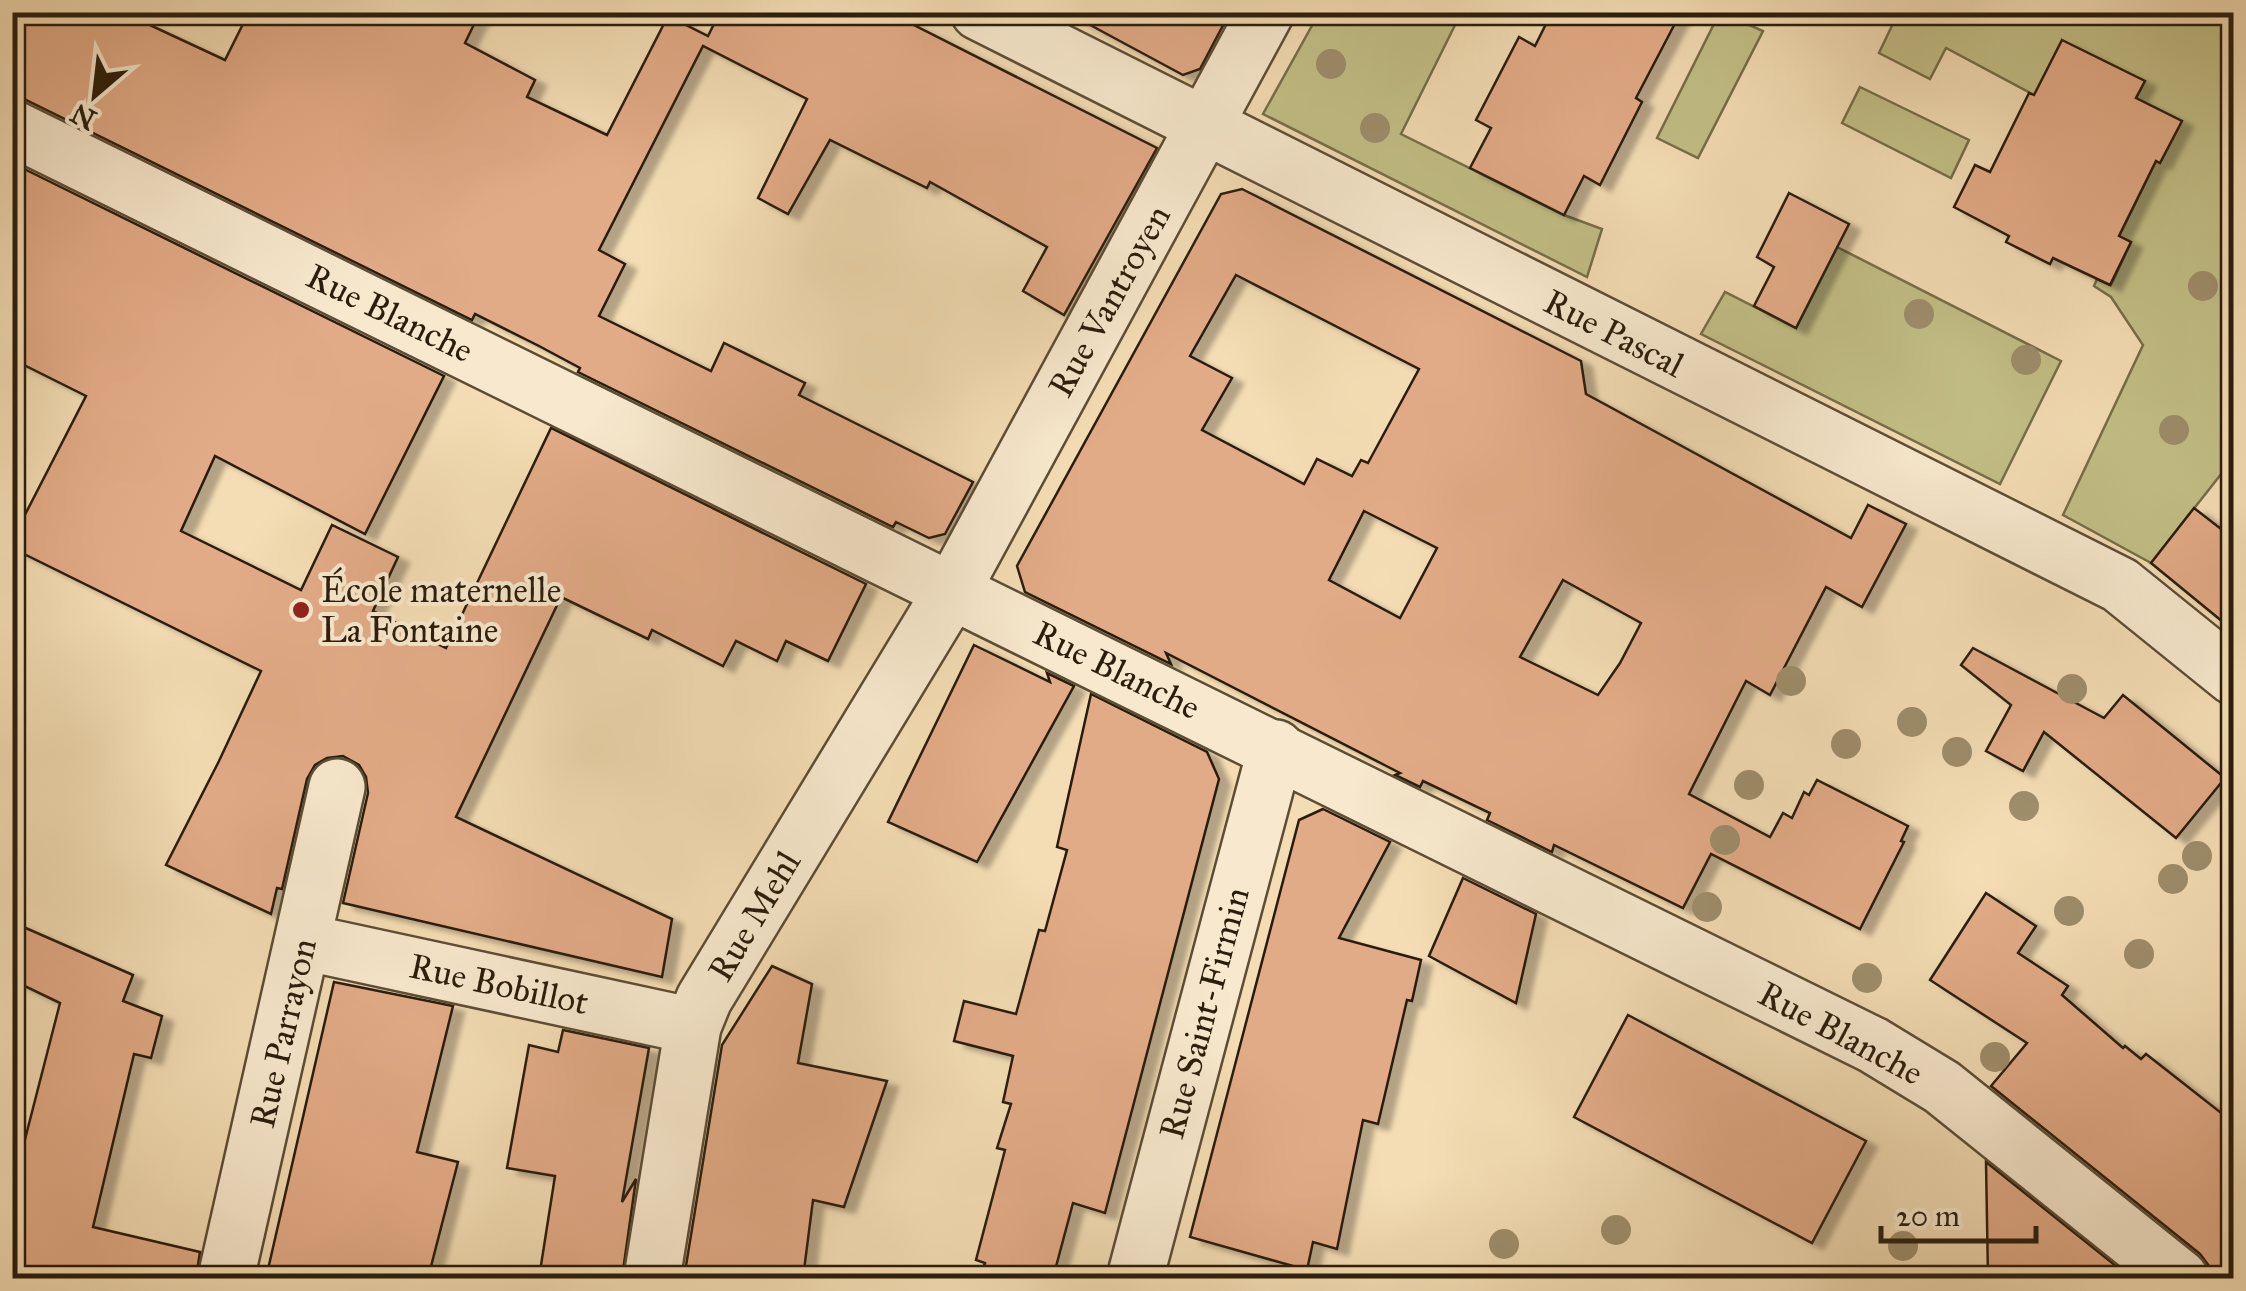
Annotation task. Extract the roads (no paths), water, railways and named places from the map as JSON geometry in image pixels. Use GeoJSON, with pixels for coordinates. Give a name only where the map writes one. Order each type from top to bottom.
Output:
{"type":"FeatureCollection","features":[{"type":"Feature","properties":{"kind":"street","name":"Rue Pascal"},"geometry":{"type":"LineString","coordinates":[[979,12],[2120,585],[2234,678]]}},
{"type":"Feature","properties":{"kind":"street","name":"Rue Vantroyen"},"geometry":{"type":"LineString","coordinates":[[953,589],[1266,12]]}},
{"type":"Feature","properties":{"kind":"street","name":"Rue Blanche"},"geometry":{"type":"LineString","coordinates":[[12,128],[1276,748],[1910,1066],[1968,1107],[2180,1278]]}},
{"type":"Feature","properties":{"kind":"street","name":"Rue Mehl"},"geometry":{"type":"LineString","coordinates":[[652,1278],[693,1026],[704,999],[953,589]]}},
{"type":"Feature","properties":{"kind":"street","name":"Rue Saint-Firmin"},"geometry":{"type":"LineString","coordinates":[[1134,1278],[1276,748]]}},
{"type":"Feature","properties":{"kind":"street","name":"Rue Parrayon"},"geometry":{"type":"LineString","coordinates":[[226,1278],[337,786]]}},
{"type":"Feature","properties":{"kind":"street","name":"Rue Bobillot"},"geometry":{"type":"LineString","coordinates":[[304,942],[693,1026]]}},
{"type":"Feature","properties":{"kind":"place","name":"École maternelle La Fontaine"},"geometry":{"type":"Point","coordinates":[301,610]}}]}
